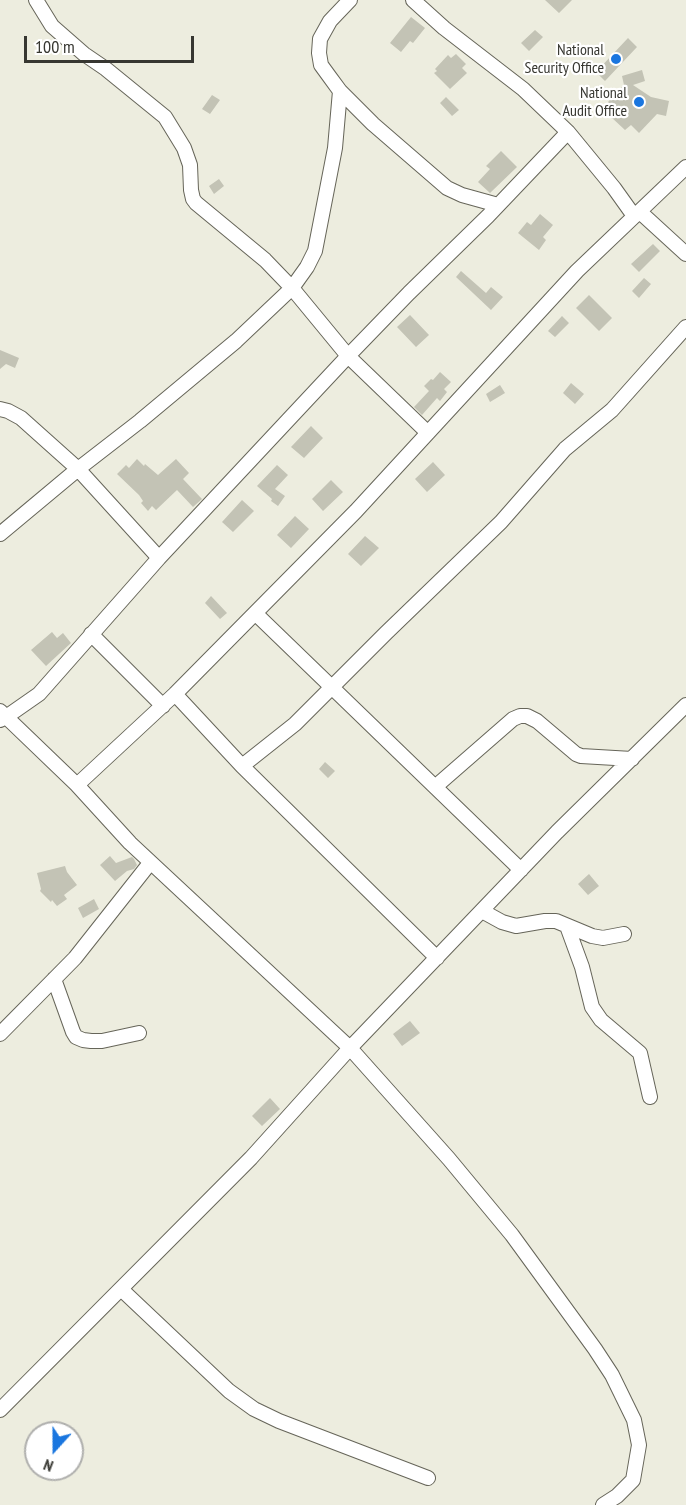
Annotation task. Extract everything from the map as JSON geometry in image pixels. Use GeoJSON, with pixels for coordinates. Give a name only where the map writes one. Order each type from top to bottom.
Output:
{"type":"FeatureCollection","features":[{"type":"Feature","properties":{"kind":"street"},"geometry":{"type":"LineString","coordinates":[[36,0],[52,26],[165,117],[184,148],[190,165],[191,190],[196,203],[265,260],[292,288],[348,356],[428,433]]}},
{"type":"Feature","properties":{"kind":"street"},"geometry":{"type":"LineString","coordinates":[[350,0],[330,21],[320,39],[321,65],[340,91],[373,124],[447,188],[462,195],[498,205]]}},
{"type":"Feature","properties":{"kind":"street"},"geometry":{"type":"LineString","coordinates":[[413,0],[444,28],[523,89],[568,132],[637,214],[686,254]]}},
{"type":"Feature","properties":{"kind":"street"},"geometry":{"type":"LineString","coordinates":[[0,534],[236,341],[292,288],[315,251],[335,148],[340,91]]}},
{"type":"Feature","properties":{"kind":"street"},"geometry":{"type":"LineString","coordinates":[[568,132],[348,356],[159,558],[39,694],[2,716],[77,785],[150,863],[350,1048],[449,1159],[512,1235],[595,1349],[612,1375],[634,1420],[639,1445],[633,1480],[617,1496],[603,1505]]}},
{"type":"Feature","properties":{"kind":"street"},"geometry":{"type":"LineString","coordinates":[[77,785],[163,706],[356,511],[576,272],[686,167]]}},
{"type":"Feature","properties":{"kind":"street"},"geometry":{"type":"LineString","coordinates":[[243,766],[295,724],[501,522],[565,449],[612,410],[686,327]]}},
{"type":"Feature","properties":{"kind":"street"},"geometry":{"type":"LineString","coordinates":[[0,409],[21,418],[78,469],[159,558]]}},
{"type":"Feature","properties":{"kind":"street"},"geometry":{"type":"LineString","coordinates":[[255,613],[521,870]]}},
{"type":"Feature","properties":{"kind":"street"},"geometry":{"type":"LineString","coordinates":[[91,634],[163,706]]}},
{"type":"Feature","properties":{"kind":"street"},"geometry":{"type":"LineString","coordinates":[[175,694],[243,766],[437,958]]}},
{"type":"Feature","properties":{"kind":"street"},"geometry":{"type":"LineString","coordinates":[[0,1410],[251,1158],[350,1048],[557,832],[686,705]]}},
{"type":"Feature","properties":{"kind":"street"},"geometry":{"type":"LineString","coordinates":[[435,787],[513,719],[520,716],[527,716],[537,721],[581,756],[632,759]]}},
{"type":"Feature","properties":{"kind":"street"},"geometry":{"type":"LineString","coordinates":[[0,1034],[75,958],[150,863]]}},
{"type":"Feature","properties":{"kind":"street"},"geometry":{"type":"LineString","coordinates":[[482,911],[502,922],[516,926],[556,921],[592,936],[603,938],[624,934]]}},
{"type":"Feature","properties":{"kind":"street"},"geometry":{"type":"LineString","coordinates":[[567,926],[582,967],[592,1007],[601,1020],[640,1053],[650,1097]]}},
{"type":"Feature","properties":{"kind":"street"},"geometry":{"type":"LineString","coordinates":[[54,979],[76,1037],[102,1041],[140,1033]]}},
{"type":"Feature","properties":{"kind":"street"},"geometry":{"type":"LineString","coordinates":[[121,1289],[229,1391],[254,1409],[279,1421],[428,1478]]}},
{"type":"Feature","properties":{"kind":"building"},"geometry":{"type":"Polygon","coordinates":[[[545,0],[572,0],[559,13],[545,0]]]}},
{"type":"Feature","properties":{"kind":"building"},"geometry":{"type":"Polygon","coordinates":[[[411,17],[425,28],[413,43],[410,41],[401,52],[390,43],[411,17]]]}},
{"type":"Feature","properties":{"kind":"building"},"geometry":{"type":"Polygon","coordinates":[[[535,30],[543,37],[529,51],[521,43],[535,30]]]}},
{"type":"Feature","properties":{"kind":"building","name":"National Security Office"},"geometry":{"type":"Polygon","coordinates":[[[628,38],[637,47],[605,81],[596,72],[628,38]]]}},
{"type":"Feature","properties":{"kind":"building"},"geometry":{"type":"Polygon","coordinates":[[[456,54],[466,64],[462,68],[467,73],[450,89],[434,73],[448,55],[451,58],[456,54]]]}},
{"type":"Feature","properties":{"kind":"building","name":"National Audit Office"},"geometry":{"type":"Polygon","coordinates":[[[642,70],[645,81],[633,85],[651,97],[669,101],[666,116],[657,114],[639,133],[631,125],[625,130],[611,117],[617,111],[608,102],[624,85],[622,76],[642,70]]]}},
{"type":"Feature","properties":{"kind":"building"},"geometry":{"type":"Polygon","coordinates":[[[212,95],[220,100],[210,114],[202,109],[212,95]]]}},
{"type":"Feature","properties":{"kind":"building"},"geometry":{"type":"Polygon","coordinates":[[[446,97],[459,110],[452,116],[440,103],[446,97]]]}},
{"type":"Feature","properties":{"kind":"building"},"geometry":{"type":"Polygon","coordinates":[[[501,151],[517,167],[490,193],[478,182],[490,169],[486,166],[501,151]]]}},
{"type":"Feature","properties":{"kind":"building"},"geometry":{"type":"Polygon","coordinates":[[[219,179],[224,186],[214,194],[209,186],[219,179]]]}},
{"type":"Feature","properties":{"kind":"building"},"geometry":{"type":"Polygon","coordinates":[[[540,214],[553,225],[543,237],[546,240],[539,250],[518,233],[527,222],[531,225],[540,214]]]}},
{"type":"Feature","properties":{"kind":"building"},"geometry":{"type":"Polygon","coordinates":[[[653,244],[660,251],[639,272],[631,264],[653,244]]]}},
{"type":"Feature","properties":{"kind":"building"},"geometry":{"type":"Polygon","coordinates":[[[461,271],[486,293],[491,287],[503,297],[491,310],[456,277],[461,271]]]}},
{"type":"Feature","properties":{"kind":"building"},"geometry":{"type":"Polygon","coordinates":[[[644,278],[651,284],[639,298],[632,291],[644,278]]]}},
{"type":"Feature","properties":{"kind":"building"},"geometry":{"type":"Polygon","coordinates":[[[589,295],[612,318],[599,331],[576,308],[589,295]]]}},
{"type":"Feature","properties":{"kind":"building"},"geometry":{"type":"Polygon","coordinates":[[[410,315],[429,335],[416,347],[397,327],[410,315]]]}},
{"type":"Feature","properties":{"kind":"building"},"geometry":{"type":"Polygon","coordinates":[[[562,316],[569,323],[555,337],[548,331],[562,316]]]}},
{"type":"Feature","properties":{"kind":"building"},"geometry":{"type":"Polygon","coordinates":[[[0,350],[19,358],[15,368],[6,364],[0,369],[0,350]]]}},
{"type":"Feature","properties":{"kind":"building"},"geometry":{"type":"Polygon","coordinates":[[[440,372],[451,382],[444,389],[447,392],[440,401],[437,398],[422,415],[414,407],[429,391],[424,386],[440,372]]]}},
{"type":"Feature","properties":{"kind":"building"},"geometry":{"type":"Polygon","coordinates":[[[571,383],[584,394],[575,404],[563,393],[571,383]]]}},
{"type":"Feature","properties":{"kind":"building"},"geometry":{"type":"Polygon","coordinates":[[[500,385],[505,393],[490,402],[486,394],[500,385]]]}},
{"type":"Feature","properties":{"kind":"building"},"geometry":{"type":"Polygon","coordinates":[[[311,426],[323,438],[304,458],[291,447],[311,426]]]}},
{"type":"Feature","properties":{"kind":"building"},"geometry":{"type":"Polygon","coordinates":[[[137,459],[158,475],[176,459],[189,473],[183,479],[202,499],[193,507],[177,490],[156,510],[152,506],[148,511],[141,503],[143,501],[139,495],[117,474],[126,465],[129,468],[137,459]]]}},
{"type":"Feature","properties":{"kind":"building"},"geometry":{"type":"Polygon","coordinates":[[[433,462],[445,475],[427,492],[415,479],[433,462]]]}},
{"type":"Feature","properties":{"kind":"building"},"geometry":{"type":"Polygon","coordinates":[[[277,465],[288,475],[275,489],[285,496],[278,506],[257,486],[277,465]]]}},
{"type":"Feature","properties":{"kind":"building"},"geometry":{"type":"Polygon","coordinates":[[[331,480],[343,492],[323,511],[312,499],[331,480]]]}},
{"type":"Feature","properties":{"kind":"building"},"geometry":{"type":"Polygon","coordinates":[[[242,500],[254,511],[233,532],[222,522],[242,500]]]}},
{"type":"Feature","properties":{"kind":"building"},"geometry":{"type":"Polygon","coordinates":[[[295,516],[309,529],[291,548],[277,535],[295,516]]]}},
{"type":"Feature","properties":{"kind":"building"},"geometry":{"type":"Polygon","coordinates":[[[365,536],[379,548],[361,566],[348,554],[365,536]]]}},
{"type":"Feature","properties":{"kind":"building"},"geometry":{"type":"Polygon","coordinates":[[[211,596],[227,613],[220,619],[205,603],[211,596]]]}},
{"type":"Feature","properties":{"kind":"building"},"geometry":{"type":"Polygon","coordinates":[[[52,632],[57,638],[63,633],[71,643],[46,666],[31,650],[52,632]]]}},
{"type":"Feature","properties":{"kind":"building"},"geometry":{"type":"Polygon","coordinates":[[[325,762],[335,771],[328,778],[319,769],[325,762]]]}},
{"type":"Feature","properties":{"kind":"building"},"geometry":{"type":"Polygon","coordinates":[[[110,856],[116,863],[132,857],[137,865],[115,881],[100,865],[110,856]]]}},
{"type":"Feature","properties":{"kind":"building"},"geometry":{"type":"Polygon","coordinates":[[[65,866],[77,885],[64,895],[67,899],[57,906],[40,891],[37,873],[65,866]]]}},
{"type":"Feature","properties":{"kind":"building"},"geometry":{"type":"Polygon","coordinates":[[[589,874],[599,886],[588,895],[578,884],[589,874]]]}},
{"type":"Feature","properties":{"kind":"building"},"geometry":{"type":"Polygon","coordinates":[[[94,899],[99,909],[83,918],[78,908],[94,899]]]}},
{"type":"Feature","properties":{"kind":"building"},"geometry":{"type":"Polygon","coordinates":[[[410,1021],[420,1033],[402,1046],[393,1034],[410,1021]]]}},
{"type":"Feature","properties":{"kind":"building"},"geometry":{"type":"Polygon","coordinates":[[[270,1098],[280,1109],[262,1126],[252,1116],[270,1098]]]}},
{"type":"Feature","properties":{"kind":"place","name":"National Security Office"},"geometry":{"type":"Point","coordinates":[616,59]}},
{"type":"Feature","properties":{"kind":"place","name":"National Audit Office"},"geometry":{"type":"Point","coordinates":[639,102]}}]}
